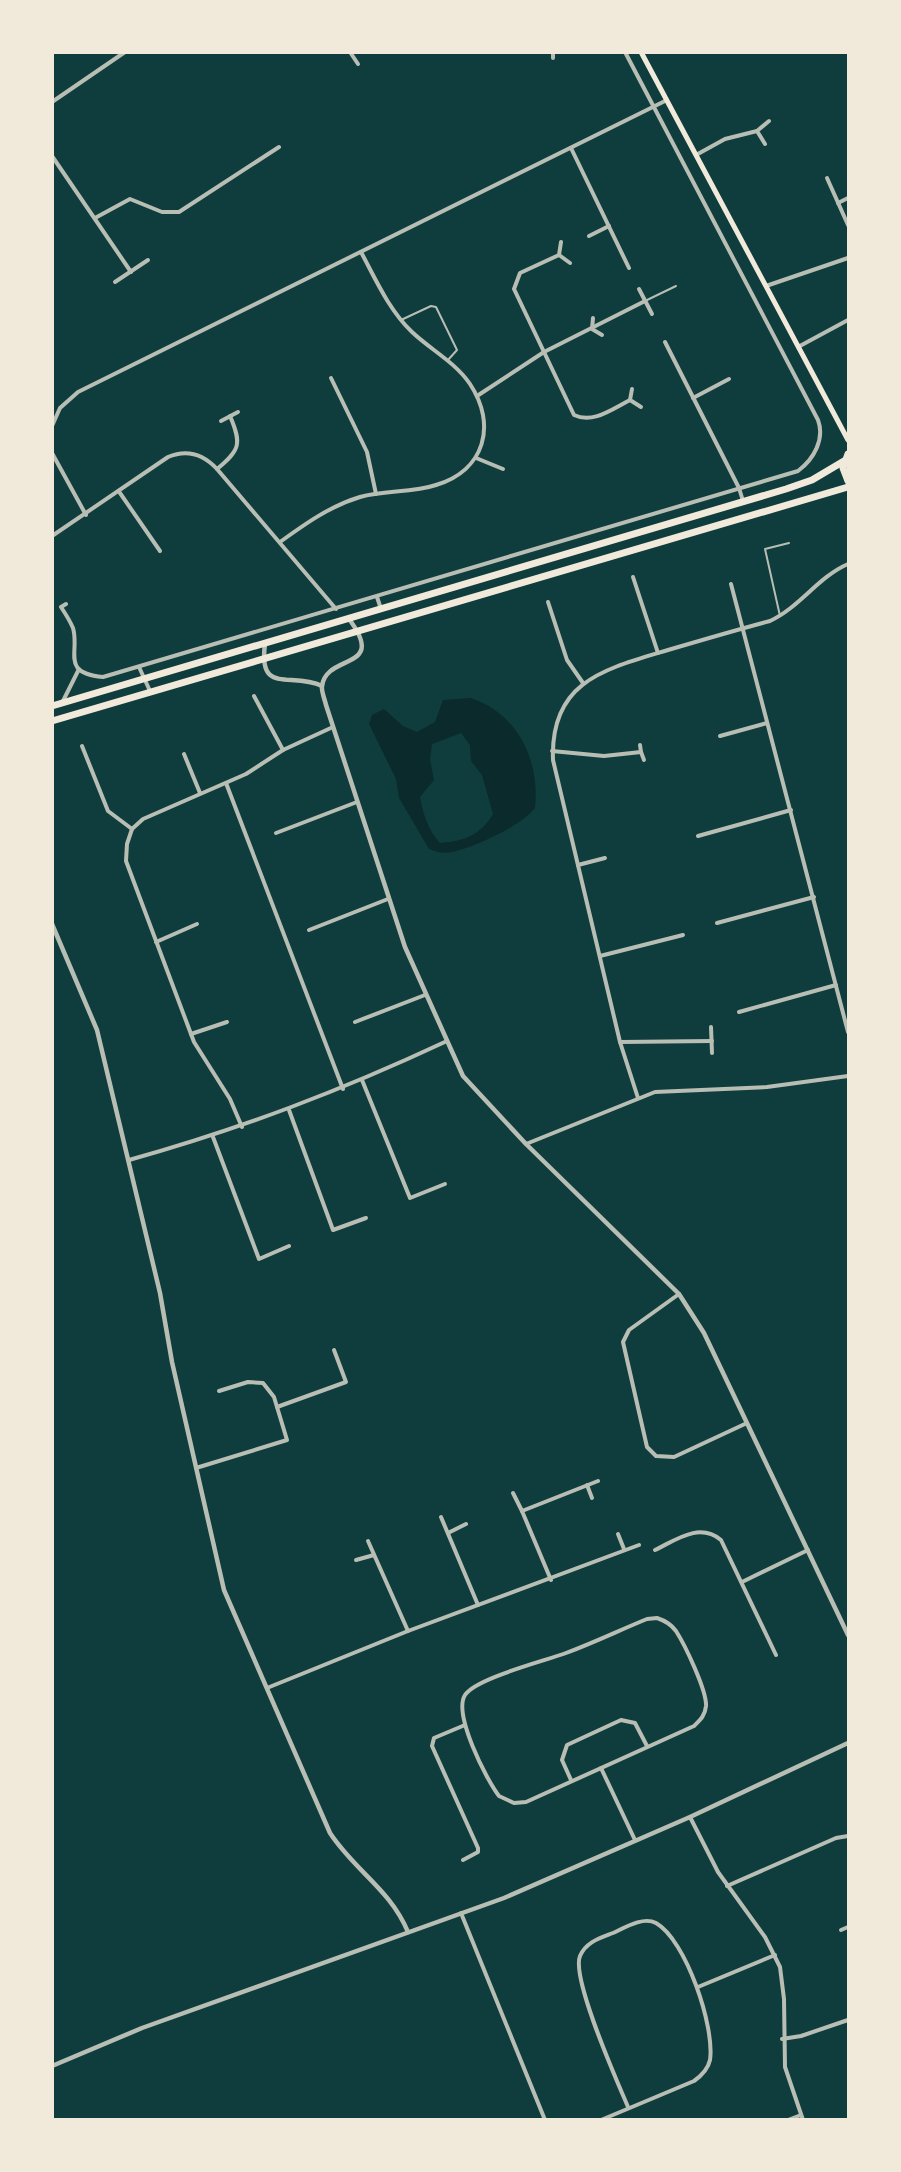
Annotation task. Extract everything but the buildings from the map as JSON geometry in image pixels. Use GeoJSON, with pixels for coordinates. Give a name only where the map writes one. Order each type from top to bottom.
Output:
{"type":"FeatureCollection","features":[{"type":"Feature","properties":{"kind":"highway"},"geometry":{"type":"LineString","coordinates":[[846,457],[843,468],[849,481]]}},
{"type":"Feature","properties":{"kind":"highway"},"geometry":{"type":"LineString","coordinates":[[52,706],[812,480],[846,457]]}},
{"type":"Feature","properties":{"kind":"highway"},"geometry":{"type":"LineString","coordinates":[[52,721],[849,487]]}},
{"type":"Feature","properties":{"kind":"main road"},"geometry":{"type":"LineString","coordinates":[[641,52],[849,440]]}},
{"type":"Feature","properties":{"kind":"street"},"geometry":{"type":"LineString","coordinates":[[52,102],[125,52]]}},
{"type":"Feature","properties":{"kind":"street"},"geometry":{"type":"LineString","coordinates":[[350,52],[358,64]]}},
{"type":"Feature","properties":{"kind":"street"},"geometry":{"type":"LineString","coordinates":[[553,52],[553,58]]}},
{"type":"Feature","properties":{"kind":"street"},"geometry":{"type":"LineString","coordinates":[[66,603],[61,607],[73,629],[72,653],[80,669],[93,676],[104,677],[798,471],[806,465],[821,439],[822,432],[818,420],[625,52]]}},
{"type":"Feature","properties":{"kind":"street"},"geometry":{"type":"LineString","coordinates":[[52,426],[60,408],[78,392],[668,99]]}},
{"type":"Feature","properties":{"kind":"street"},"geometry":{"type":"LineString","coordinates":[[696,155],[725,139],[757,130],[769,121]]}},
{"type":"Feature","properties":{"kind":"street"},"geometry":{"type":"LineString","coordinates":[[757,130],[765,144]]}},
{"type":"Feature","properties":{"kind":"street"},"geometry":{"type":"LineString","coordinates":[[95,218],[130,199],[162,212],[171,214],[179,212],[279,147]]}},
{"type":"Feature","properties":{"kind":"street"},"geometry":{"type":"LineString","coordinates":[[571,148],[629,268]]}},
{"type":"Feature","properties":{"kind":"street"},"geometry":{"type":"LineString","coordinates":[[52,156],[131,272]]}},
{"type":"Feature","properties":{"kind":"street"},"geometry":{"type":"LineString","coordinates":[[827,178],[849,225]]}},
{"type":"Feature","properties":{"kind":"street"},"geometry":{"type":"LineString","coordinates":[[838,203],[848,198]]}},
{"type":"Feature","properties":{"kind":"street"},"geometry":{"type":"LineString","coordinates":[[589,236],[609,226]]}},
{"type":"Feature","properties":{"kind":"street"},"geometry":{"type":"LineString","coordinates":[[559,255],[561,242]]}},
{"type":"Feature","properties":{"kind":"street"},"geometry":{"type":"LineString","coordinates":[[280,542],[330,509],[362,496],[434,486],[456,477],[476,457],[484,443],[484,428],[477,396],[461,373],[401,320],[382,293],[361,252]]}},
{"type":"Feature","properties":{"kind":"street"},"geometry":{"type":"LineString","coordinates":[[559,255],[570,263]]}},
{"type":"Feature","properties":{"kind":"street"},"geometry":{"type":"LineString","coordinates":[[559,255],[520,273],[514,289],[574,415],[583,419],[592,418],[630,400]]}},
{"type":"Feature","properties":{"kind":"street"},"geometry":{"type":"LineString","coordinates":[[765,287],[849,258]]}},
{"type":"Feature","properties":{"kind":"street"},"geometry":{"type":"LineString","coordinates":[[115,282],[148,260]]}},
{"type":"Feature","properties":{"kind":"street"},"geometry":{"type":"LineString","coordinates":[[639,289],[652,314]]}},
{"type":"Feature","properties":{"kind":"street"},"geometry":{"type":"LineString","coordinates":[[477,396],[544,352],[645,301]]}},
{"type":"Feature","properties":{"kind":"street"},"geometry":{"type":"LineString","coordinates":[[592,329],[593,318]]}},
{"type":"Feature","properties":{"kind":"street"},"geometry":{"type":"LineString","coordinates":[[798,347],[849,320]]}},
{"type":"Feature","properties":{"kind":"street"},"geometry":{"type":"LineString","coordinates":[[592,329],[602,335]]}},
{"type":"Feature","properties":{"kind":"street"},"geometry":{"type":"LineString","coordinates":[[665,342],[739,488],[743,501]]}},
{"type":"Feature","properties":{"kind":"street"},"geometry":{"type":"LineString","coordinates":[[331,378],[367,452],[376,494]]}},
{"type":"Feature","properties":{"kind":"street"},"geometry":{"type":"LineString","coordinates":[[693,398],[729,379]]}},
{"type":"Feature","properties":{"kind":"street"},"geometry":{"type":"LineString","coordinates":[[630,400],[632,389]]}},
{"type":"Feature","properties":{"kind":"street"},"geometry":{"type":"LineString","coordinates":[[630,400],[641,407]]}},
{"type":"Feature","properties":{"kind":"street"},"geometry":{"type":"LineString","coordinates":[[221,421],[238,412]]}},
{"type":"Feature","properties":{"kind":"street"},"geometry":{"type":"LineString","coordinates":[[217,468],[237,450],[238,441],[230,417]]}},
{"type":"Feature","properties":{"kind":"street"},"geometry":{"type":"LineString","coordinates":[[52,453],[86,515]]}},
{"type":"Feature","properties":{"kind":"street"},"geometry":{"type":"LineString","coordinates":[[52,536],[120,493],[175,454],[197,454],[217,468],[336,609]]}},
{"type":"Feature","properties":{"kind":"street"},"geometry":{"type":"LineString","coordinates":[[476,457],[503,469]]}},
{"type":"Feature","properties":{"kind":"street"},"geometry":{"type":"LineString","coordinates":[[120,493],[160,551]]}},
{"type":"Feature","properties":{"kind":"street"},"geometry":{"type":"LineString","coordinates":[[638,1098],[621,1042],[552,751],[557,718],[569,697],[583,683],[609,668],[780,616],[824,578],[849,564]]}},
{"type":"Feature","properties":{"kind":"street"},"geometry":{"type":"LineString","coordinates":[[633,577],[658,653]]}},
{"type":"Feature","properties":{"kind":"street"},"geometry":{"type":"LineString","coordinates":[[731,584],[849,1032]]}},
{"type":"Feature","properties":{"kind":"street"},"geometry":{"type":"LineString","coordinates":[[377,597],[381,609]]}},
{"type":"Feature","properties":{"kind":"street"},"geometry":{"type":"LineString","coordinates":[[548,602],[567,660],[583,683]]}},
{"type":"Feature","properties":{"kind":"street"},"geometry":{"type":"LineString","coordinates":[[349,619],[363,640],[358,655],[329,674],[322,687],[388,899],[425,995],[463,1076],[526,1144],[679,1294],[704,1333],[849,1635]]}},
{"type":"Feature","properties":{"kind":"street"},"geometry":{"type":"LineString","coordinates":[[265,644],[263,660],[268,674],[278,680],[301,679],[322,687]]}},
{"type":"Feature","properties":{"kind":"street"},"geometry":{"type":"LineString","coordinates":[[139,667],[151,693]]}},
{"type":"Feature","properties":{"kind":"street"},"geometry":{"type":"LineString","coordinates":[[61,703],[80,669]]}},
{"type":"Feature","properties":{"kind":"street"},"geometry":{"type":"LineString","coordinates":[[254,696],[284,750]]}},
{"type":"Feature","properties":{"kind":"street"},"geometry":{"type":"LineString","coordinates":[[720,736],[768,723]]}},
{"type":"Feature","properties":{"kind":"street"},"geometry":{"type":"LineString","coordinates":[[242,1127],[230,1100],[190,1034],[126,861],[127,844],[132,829],[150,814],[259,767],[284,750],[333,727]]}},
{"type":"Feature","properties":{"kind":"street"},"geometry":{"type":"LineString","coordinates":[[640,745],[644,760]]}},
{"type":"Feature","properties":{"kind":"street"},"geometry":{"type":"LineString","coordinates":[[82,746],[108,811],[132,829]]}},
{"type":"Feature","properties":{"kind":"street"},"geometry":{"type":"LineString","coordinates":[[552,751],[604,756],[641,752]]}},
{"type":"Feature","properties":{"kind":"street"},"geometry":{"type":"LineString","coordinates":[[184,754],[200,793]]}},
{"type":"Feature","properties":{"kind":"street"},"geometry":{"type":"LineString","coordinates":[[225,783],[343,1089]]}},
{"type":"Feature","properties":{"kind":"street"},"geometry":{"type":"LineString","coordinates":[[276,833],[357,802]]}},
{"type":"Feature","properties":{"kind":"street"},"geometry":{"type":"LineString","coordinates":[[698,836],[791,810]]}},
{"type":"Feature","properties":{"kind":"street"},"geometry":{"type":"LineString","coordinates":[[578,865],[605,858]]}},
{"type":"Feature","properties":{"kind":"street"},"geometry":{"type":"LineString","coordinates":[[717,923],[814,897]]}},
{"type":"Feature","properties":{"kind":"street"},"geometry":{"type":"LineString","coordinates":[[309,930],[388,899]]}},
{"type":"Feature","properties":{"kind":"street"},"geometry":{"type":"LineString","coordinates":[[52,924],[92,1016],[160,1293],[196,1468],[225,1590],[330,1833],[338,1845],[393,1902],[408,1932]]}},
{"type":"Feature","properties":{"kind":"street"},"geometry":{"type":"LineString","coordinates":[[156,942],[197,924]]}},
{"type":"Feature","properties":{"kind":"street"},"geometry":{"type":"LineString","coordinates":[[600,956],[683,935]]}},
{"type":"Feature","properties":{"kind":"street"},"geometry":{"type":"LineString","coordinates":[[739,1012],[837,985]]}},
{"type":"Feature","properties":{"kind":"street"},"geometry":{"type":"LineString","coordinates":[[355,1022],[425,995]]}},
{"type":"Feature","properties":{"kind":"street"},"geometry":{"type":"LineString","coordinates":[[190,1034],[227,1022]]}},
{"type":"Feature","properties":{"kind":"street"},"geometry":{"type":"LineString","coordinates":[[711,1027],[712,1053]]}},
{"type":"Feature","properties":{"kind":"street"},"geometry":{"type":"LineString","coordinates":[[129,1160],[213,1137],[289,1110],[343,1089],[447,1041]]}},
{"type":"Feature","properties":{"kind":"street"},"geometry":{"type":"LineString","coordinates":[[621,1042],[712,1041]]}},
{"type":"Feature","properties":{"kind":"street"},"geometry":{"type":"LineString","coordinates":[[526,1144],[655,1092],[767,1087],[849,1076]]}},
{"type":"Feature","properties":{"kind":"street"},"geometry":{"type":"LineString","coordinates":[[362,1080],[410,1198],[445,1184]]}},
{"type":"Feature","properties":{"kind":"street"},"geometry":{"type":"LineString","coordinates":[[289,1110],[333,1230],[366,1218]]}},
{"type":"Feature","properties":{"kind":"street"},"geometry":{"type":"LineString","coordinates":[[213,1137],[259,1259],[289,1246]]}},
{"type":"Feature","properties":{"kind":"street"},"geometry":{"type":"LineString","coordinates":[[679,1294],[628,1330],[623,1342],[647,1447],[656,1456],[674,1457],[747,1423]]}},
{"type":"Feature","properties":{"kind":"street"},"geometry":{"type":"LineString","coordinates":[[277,1407],[346,1382],[334,1350]]}},
{"type":"Feature","properties":{"kind":"street"},"geometry":{"type":"LineString","coordinates":[[196,1468],[287,1440],[270,1389],[263,1383],[248,1382],[219,1391]]}},
{"type":"Feature","properties":{"kind":"street"},"geometry":{"type":"LineString","coordinates":[[522,1511],[598,1481]]}},
{"type":"Feature","properties":{"kind":"street"},"geometry":{"type":"LineString","coordinates":[[587,1485],[592,1498]]}},
{"type":"Feature","properties":{"kind":"street"},"geometry":{"type":"LineString","coordinates":[[513,1493],[551,1580]]}},
{"type":"Feature","properties":{"kind":"street"},"geometry":{"type":"LineString","coordinates":[[441,1517],[478,1605]]}},
{"type":"Feature","properties":{"kind":"street"},"geometry":{"type":"LineString","coordinates":[[448,1533],[466,1524]]}},
{"type":"Feature","properties":{"kind":"street"},"geometry":{"type":"LineString","coordinates":[[655,1550],[696,1531],[712,1533],[721,1540],[776,1654]]}},
{"type":"Feature","properties":{"kind":"street"},"geometry":{"type":"LineString","coordinates":[[618,1534],[624,1549]]}},
{"type":"Feature","properties":{"kind":"street"},"geometry":{"type":"LineString","coordinates":[[368,1541],[408,1631]]}},
{"type":"Feature","properties":{"kind":"street"},"geometry":{"type":"LineString","coordinates":[[267,1688],[408,1631],[551,1580],[624,1549],[639,1545]]}},
{"type":"Feature","properties":{"kind":"street"},"geometry":{"type":"LineString","coordinates":[[742,1582],[808,1550]]}},
{"type":"Feature","properties":{"kind":"street"},"geometry":{"type":"LineString","coordinates":[[356,1560],[374,1555]]}},
{"type":"Feature","properties":{"kind":"street"},"geometry":{"type":"LineString","coordinates":[[657,1618],[667,1621],[676,1632],[702,1689],[706,1709],[703,1718],[694,1726],[526,1802],[514,1803],[505,1800],[494,1790],[465,1725],[462,1701],[473,1687],[567,1653],[647,1619],[657,1618]]}},
{"type":"Feature","properties":{"kind":"street"},"geometry":{"type":"LineString","coordinates":[[571,1780],[562,1760],[567,1745],[621,1720],[635,1723],[647,1746]]}},
{"type":"Feature","properties":{"kind":"street"},"geometry":{"type":"LineString","coordinates":[[463,1860],[478,1852],[478,1848],[432,1746],[434,1738],[465,1725]]}},
{"type":"Feature","properties":{"kind":"street"},"geometry":{"type":"LineString","coordinates":[[52,2066],[142,2028],[533,1886],[690,1817],[849,1743]]}},
{"type":"Feature","properties":{"kind":"street"},"geometry":{"type":"LineString","coordinates":[[601,1768],[635,1840]]}},
{"type":"Feature","properties":{"kind":"street"},"geometry":{"type":"LineString","coordinates":[[690,1817],[727,1886],[765,1937],[775,1955],[783,1991],[782,2039],[785,2067],[802,2117],[788,2120]]}},
{"type":"Feature","properties":{"kind":"street"},"geometry":{"type":"LineString","coordinates":[[727,1886],[836,1838],[849,1836]]}},
{"type":"Feature","properties":{"kind":"street"},"geometry":{"type":"LineString","coordinates":[[461,1913],[545,2120]]}},
{"type":"Feature","properties":{"kind":"street"},"geometry":{"type":"LineString","coordinates":[[601,2120],[694,2081],[706,2070],[710,2061],[708,2027],[698,1987],[678,1950],[654,1922],[644,1921],[633,1924],[592,1942],[584,1949],[578,1965],[579,1975],[628,2107]]}},
{"type":"Feature","properties":{"kind":"street"},"geometry":{"type":"LineString","coordinates":[[842,1930],[849,1928]]}},
{"type":"Feature","properties":{"kind":"street"},"geometry":{"type":"LineString","coordinates":[[698,1987],[775,1955]]}},
{"type":"Feature","properties":{"kind":"street"},"geometry":{"type":"LineString","coordinates":[[782,2039],[801,2036],[849,2020]]}},
{"type":"Feature","properties":{"kind":"lane"},"geometry":{"type":"LineString","coordinates":[[645,301],[676,286]]}},
{"type":"Feature","properties":{"kind":"lane"},"geometry":{"type":"LineString","coordinates":[[401,320],[431,306],[436,307],[457,350],[447,361]]}},
{"type":"Feature","properties":{"kind":"lane"},"geometry":{"type":"LineString","coordinates":[[780,616],[765,549],[789,543]]}},
{"type":"Feature","properties":{"kind":"water"},"geometry":{"type":"Polygon","coordinates":[[[471,698],[502,715],[513,727],[529,756],[536,790],[535,808],[509,829],[485,841],[446,853],[429,849],[399,798],[396,779],[369,724],[372,715],[384,709],[403,726],[417,732],[435,722],[443,700],[471,698]],[[461,733],[432,744],[430,759],[434,780],[420,797],[427,822],[440,843],[471,836],[483,828],[493,814],[482,775],[471,761],[470,745],[461,733]]]}}]}
